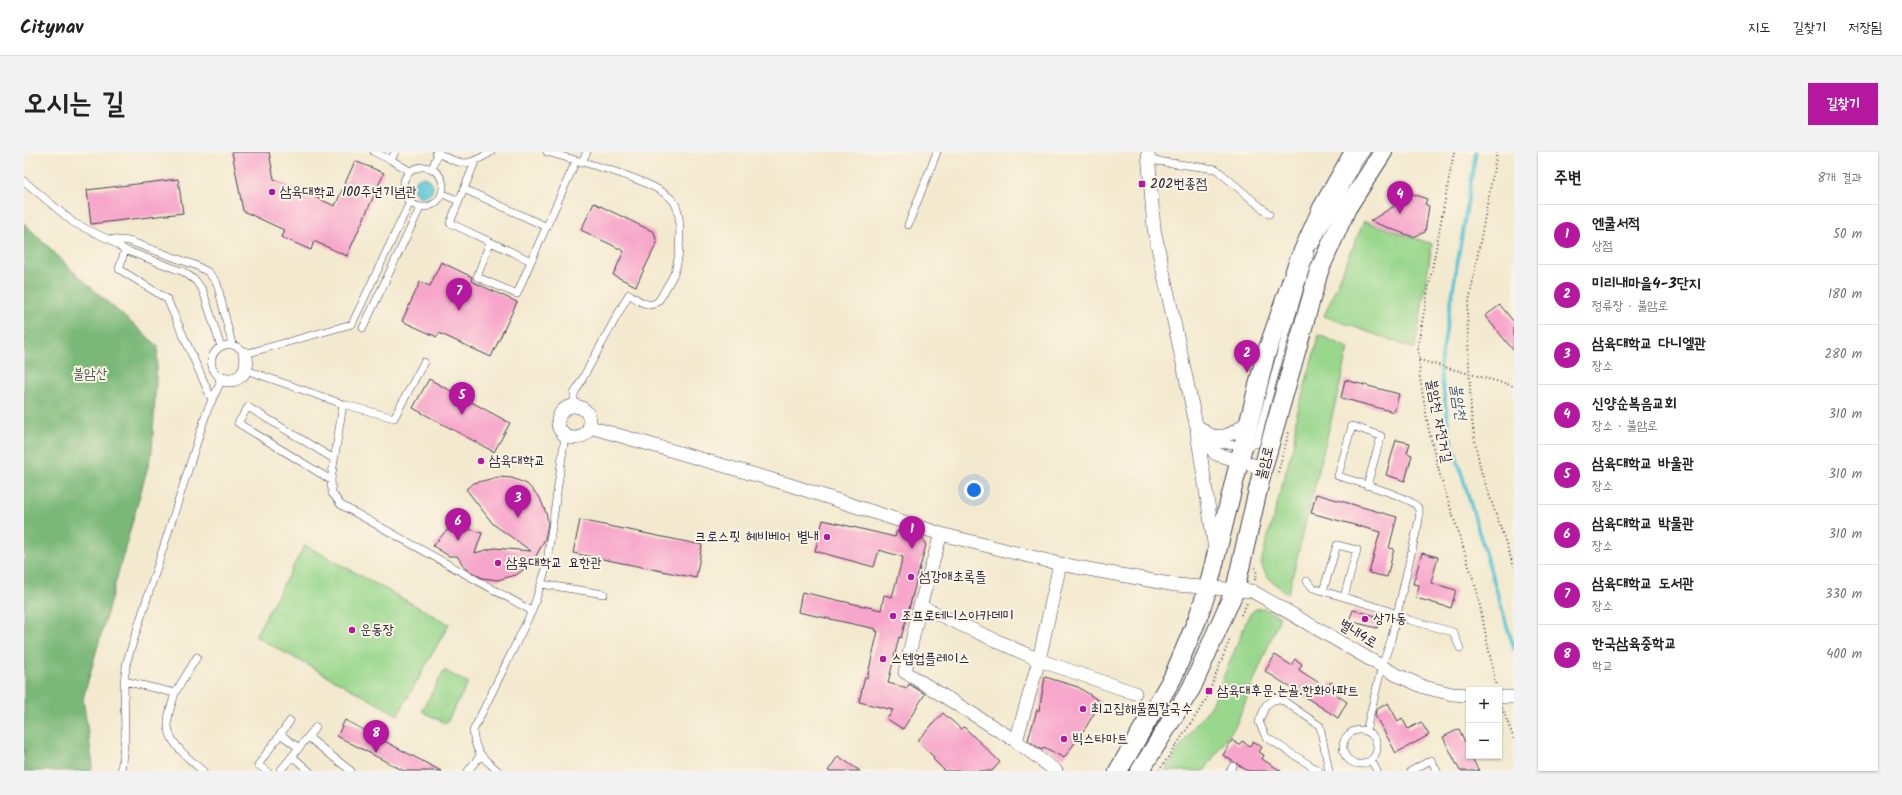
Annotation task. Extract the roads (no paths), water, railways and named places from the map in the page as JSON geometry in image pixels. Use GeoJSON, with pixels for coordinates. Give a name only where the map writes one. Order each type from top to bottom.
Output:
{"type":"FeatureCollection","features":[{"type":"Feature","properties":{"kind":"street","name":"불암로"},"geometry":{"type":"LineString","coordinates":[[1118,771],[1173,677],[1197,620],[1208,588],[1265,357],[1298,262],[1322,208],[1354,152]]}},
{"type":"Feature","properties":{"kind":"street","name":"불암로"},"geometry":{"type":"LineString","coordinates":[[1140,771],[1192,687],[1235,590],[1263,468],[1319,271],[1347,208],[1383,152]]}},
{"type":"Feature","properties":{"kind":"street"},"geometry":{"type":"LineString","coordinates":[[1148,156],[1154,229],[1196,424],[1216,555]]}},
{"type":"Feature","properties":{"kind":"street"},"geometry":{"type":"LineString","coordinates":[[222,379],[227,380],[238,378],[246,370],[247,359],[245,354]]}},
{"type":"Feature","properties":{"kind":"street"},"geometry":{"type":"LineString","coordinates":[[574,406],[579,407],[587,412],[590,417],[590,427],[580,438],[570,438],[565,436],[559,428],[559,418],[564,409],[574,406]]}},
{"type":"Feature","properties":{"kind":"street"},"geometry":{"type":"LineString","coordinates":[[1196,424],[1205,433],[1216,437],[1238,431],[1250,419]]}},
{"type":"Feature","properties":{"kind":"street"},"geometry":{"type":"LineString","coordinates":[[1196,424],[1208,445],[1216,454],[1242,453],[1263,468]]}},
{"type":"Feature","properties":{"kind":"street","name":"별내4로"},"geometry":{"type":"LineString","coordinates":[[590,427],[787,484],[941,534],[1060,564],[1176,585],[1252,591],[1382,666],[1424,687],[1452,694],[1466,695]]}},
{"type":"Feature","properties":{"kind":"street"},"geometry":{"type":"LineString","coordinates":[[941,534],[920,606],[905,672],[1016,741],[1056,771]]}},
{"type":"Feature","properties":{"kind":"street"},"geometry":{"type":"LineString","coordinates":[[1016,741],[1039,660],[1060,564]]}},
{"type":"Feature","properties":{"kind":"street"},"geometry":{"type":"LineString","coordinates":[[920,606],[1039,660],[1134,693]]}},
{"type":"Feature","properties":{"kind":"lane"},"geometry":{"type":"LineString","coordinates":[[374,152],[391,160],[410,172]]}},
{"type":"Feature","properties":{"kind":"lane"},"geometry":{"type":"LineString","coordinates":[[391,160],[395,152]]}},
{"type":"Feature","properties":{"kind":"lane"},"geometry":{"type":"LineString","coordinates":[[432,169],[437,153],[467,164],[475,162],[491,152]]}},
{"type":"Feature","properties":{"kind":"lane"},"geometry":{"type":"LineString","coordinates":[[547,152],[614,171],[635,179],[665,194],[674,202],[678,209],[679,253],[675,272],[660,299],[653,304],[646,304],[629,294],[574,394],[574,406]]}},
{"type":"Feature","properties":{"kind":"lane"},"geometry":{"type":"LineString","coordinates":[[490,242],[477,277],[517,294],[546,227],[579,162],[587,152]]}},
{"type":"Feature","properties":{"kind":"lane"},"geometry":{"type":"LineString","coordinates":[[908,225],[937,152]]}},
{"type":"Feature","properties":{"kind":"lane"},"geometry":{"type":"LineString","coordinates":[[1208,445],[1242,453],[1256,444],[1281,351],[1311,253],[1358,162],[1366,152]]}},
{"type":"Feature","properties":{"kind":"lane"},"geometry":{"type":"LineString","coordinates":[[1148,156],[1216,169],[1269,214]]}},
{"type":"Feature","properties":{"kind":"lane"},"geometry":{"type":"LineString","coordinates":[[475,162],[450,224],[532,261]]}},
{"type":"Feature","properties":{"kind":"lane"},"geometry":{"type":"LineString","coordinates":[[421,167],[432,169],[441,177],[444,188],[443,194],[436,203],[431,206],[420,208],[410,202],[403,192],[406,176],[410,172],[421,167]]}},
{"type":"Feature","properties":{"kind":"lane"},"geometry":{"type":"LineString","coordinates":[[24,181],[74,223],[108,239],[125,250],[184,272],[196,281],[203,291],[221,346]]}},
{"type":"Feature","properties":{"kind":"lane"},"geometry":{"type":"LineString","coordinates":[[464,189],[546,227]]}},
{"type":"Feature","properties":{"kind":"lane"},"geometry":{"type":"LineString","coordinates":[[443,194],[459,201]]}},
{"type":"Feature","properties":{"kind":"lane"},"geometry":{"type":"LineString","coordinates":[[121,771],[125,736],[124,681],[126,661],[212,400],[222,379],[214,371],[211,360],[213,355],[221,346],[232,344],[242,349],[245,354],[352,324],[410,202]]}},
{"type":"Feature","properties":{"kind":"lane"},"geometry":{"type":"LineString","coordinates":[[362,328],[420,208]]}},
{"type":"Feature","properties":{"kind":"lane"},"geometry":{"type":"LineString","coordinates":[[108,239],[129,241],[195,265],[208,272],[217,283],[232,344]]}},
{"type":"Feature","properties":{"kind":"lane"},"geometry":{"type":"LineString","coordinates":[[125,250],[119,270],[167,299],[212,400]]}},
{"type":"Feature","properties":{"kind":"lane"},"geometry":{"type":"LineString","coordinates":[[246,370],[343,404],[394,418],[424,362]]}},
{"type":"Feature","properties":{"kind":"lane"},"geometry":{"type":"LineString","coordinates":[[343,404],[331,480],[332,493],[341,505],[532,611]]}},
{"type":"Feature","properties":{"kind":"lane"},"geometry":{"type":"LineString","coordinates":[[331,480],[238,423],[248,407],[334,459]]}},
{"type":"Feature","properties":{"kind":"lane"},"geometry":{"type":"LineString","coordinates":[[1366,731],[1382,666],[1391,640],[1420,520],[1418,508],[1411,500],[1367,486],[1338,476],[1352,426],[1381,436],[1367,486]]}},
{"type":"Feature","properties":{"kind":"lane"},"geometry":{"type":"LineString","coordinates":[[498,771],[480,756],[474,744],[473,731],[532,611],[546,569],[565,436]]}},
{"type":"Feature","properties":{"kind":"lane"},"geometry":{"type":"LineString","coordinates":[[1323,591],[1337,545],[1357,550],[1344,597]]}},
{"type":"Feature","properties":{"kind":"lane"},"geometry":{"type":"LineString","coordinates":[[1307,582],[1312,588],[1397,614],[1409,620],[1452,632],[1460,648]]}},
{"type":"Feature","properties":{"kind":"lane"},"geometry":{"type":"LineString","coordinates":[[541,584],[604,594]]}},
{"type":"Feature","properties":{"kind":"lane"},"geometry":{"type":"LineString","coordinates":[[197,657],[175,693],[167,722],[172,740],[188,758],[203,771]]}},
{"type":"Feature","properties":{"kind":"lane"},"geometry":{"type":"LineString","coordinates":[[124,681],[175,693]]}},
{"type":"Feature","properties":{"kind":"lane"},"geometry":{"type":"LineString","coordinates":[[1319,771],[1266,737],[1259,722],[1266,705],[1274,699],[1284,702],[1320,726],[1328,771]]}},
{"type":"Feature","properties":{"kind":"lane"},"geometry":{"type":"LineString","coordinates":[[267,771],[258,765],[290,721]]}},
{"type":"Feature","properties":{"kind":"lane"},"geometry":{"type":"LineString","coordinates":[[280,771],[316,727]]}},
{"type":"Feature","properties":{"kind":"lane"},"geometry":{"type":"LineString","coordinates":[[1360,730],[1366,731],[1375,738],[1377,743],[1375,754],[1371,760],[1362,764],[1356,763],[1347,757],[1343,747],[1344,742],[1350,733],[1360,730]]}},
{"type":"Feature","properties":{"kind":"lane"},"geometry":{"type":"LineString","coordinates":[[280,734],[299,748]]}},
{"type":"Feature","properties":{"kind":"lane"},"geometry":{"type":"LineString","coordinates":[[308,737],[351,771]]}},
{"type":"Feature","properties":{"kind":"lane"},"geometry":{"type":"LineString","coordinates":[[292,756],[309,771]]}},
{"type":"Feature","properties":{"kind":"lane"},"geometry":{"type":"LineString","coordinates":[[468,771],[480,756]]}},
{"type":"Feature","properties":{"kind":"lane"},"geometry":{"type":"LineString","coordinates":[[1371,760],[1376,771]]}},
{"type":"Feature","properties":{"kind":"lane"},"geometry":{"type":"LineString","coordinates":[[1411,771],[1430,760],[1437,771]]}},
{"type":"Feature","properties":{"kind":"water"},"geometry":{"type":"Polygon","coordinates":[[[423,177],[430,180],[433,187],[430,194],[423,197],[416,194],[413,187],[416,180],[423,177]]]}},
{"type":"Feature","properties":{"kind":"waterway","name":"불암천"},"geometry":{"type":"LineString","coordinates":[[1476,152],[1440,367],[1450,435],[1514,649]]}},
{"type":"Feature","properties":{"kind":"place","name":"202번종점"},"geometry":{"type":"Point","coordinates":[1142,184]}},
{"type":"Feature","properties":{"kind":"place","name":"삼육대학교 100주년기념관"},"geometry":{"type":"Point","coordinates":[272,192]}},
{"type":"Feature","properties":{"kind":"place","name":"신양순복음교회"},"geometry":{"type":"Point","coordinates":[1400,214]}},
{"type":"Feature","properties":{"kind":"place","name":"삼육대학교 도서관"},"geometry":{"type":"Point","coordinates":[459,311]}},
{"type":"Feature","properties":{"kind":"place","name":"미리내마을4-3단지"},"geometry":{"type":"Point","coordinates":[1247,373]}},
{"type":"Feature","properties":{"kind":"place","name":"삼육대학교 바울관"},"geometry":{"type":"Point","coordinates":[462,415]}},
{"type":"Feature","properties":{"kind":"place","name":"삼육대학교"},"geometry":{"type":"Point","coordinates":[481,461]}},
{"type":"Feature","properties":{"kind":"place","name":"삼육대학교 다니엘관"},"geometry":{"type":"Point","coordinates":[518,518]}},
{"type":"Feature","properties":{"kind":"place","name":"크로스핏 헤비베어 별내"},"geometry":{"type":"Point","coordinates":[827,537]}},
{"type":"Feature","properties":{"kind":"place","name":"삼육대학교 박물관"},"geometry":{"type":"Point","coordinates":[458,541]}},
{"type":"Feature","properties":{"kind":"place","name":"엔쿨서적"},"geometry":{"type":"Point","coordinates":[912,549]}},
{"type":"Feature","properties":{"kind":"place","name":"삼육대학교 요한관"},"geometry":{"type":"Point","coordinates":[498,563]}},
{"type":"Feature","properties":{"kind":"place","name":"섬강애초록뜰"},"geometry":{"type":"Point","coordinates":[911,577]}},
{"type":"Feature","properties":{"kind":"place","name":"조프로테니스아카데미"},"geometry":{"type":"Point","coordinates":[893,616]}},
{"type":"Feature","properties":{"kind":"place","name":"상가동"},"geometry":{"type":"Point","coordinates":[1365,619]}},
{"type":"Feature","properties":{"kind":"place","name":"운동장"},"geometry":{"type":"Point","coordinates":[352,630]}},
{"type":"Feature","properties":{"kind":"place","name":"스텝업플레이스"},"geometry":{"type":"Point","coordinates":[883,659]}},
{"type":"Feature","properties":{"kind":"place","name":"삼육대후문.논골.한화아파트"},"geometry":{"type":"Point","coordinates":[1209,691]}},
{"type":"Feature","properties":{"kind":"place","name":"최고집해물찜칼국수"},"geometry":{"type":"Point","coordinates":[1083,709]}},
{"type":"Feature","properties":{"kind":"place","name":"빅스타마트"},"geometry":{"type":"Point","coordinates":[1064,739]}},
{"type":"Feature","properties":{"kind":"place","name":"한국삼육중학교"},"geometry":{"type":"Point","coordinates":[376,753]}},
{"type":"Feature","properties":{"kind":"park label","name":"불암산"},"geometry":{"type":"Point","coordinates":[90,374]}}]}
